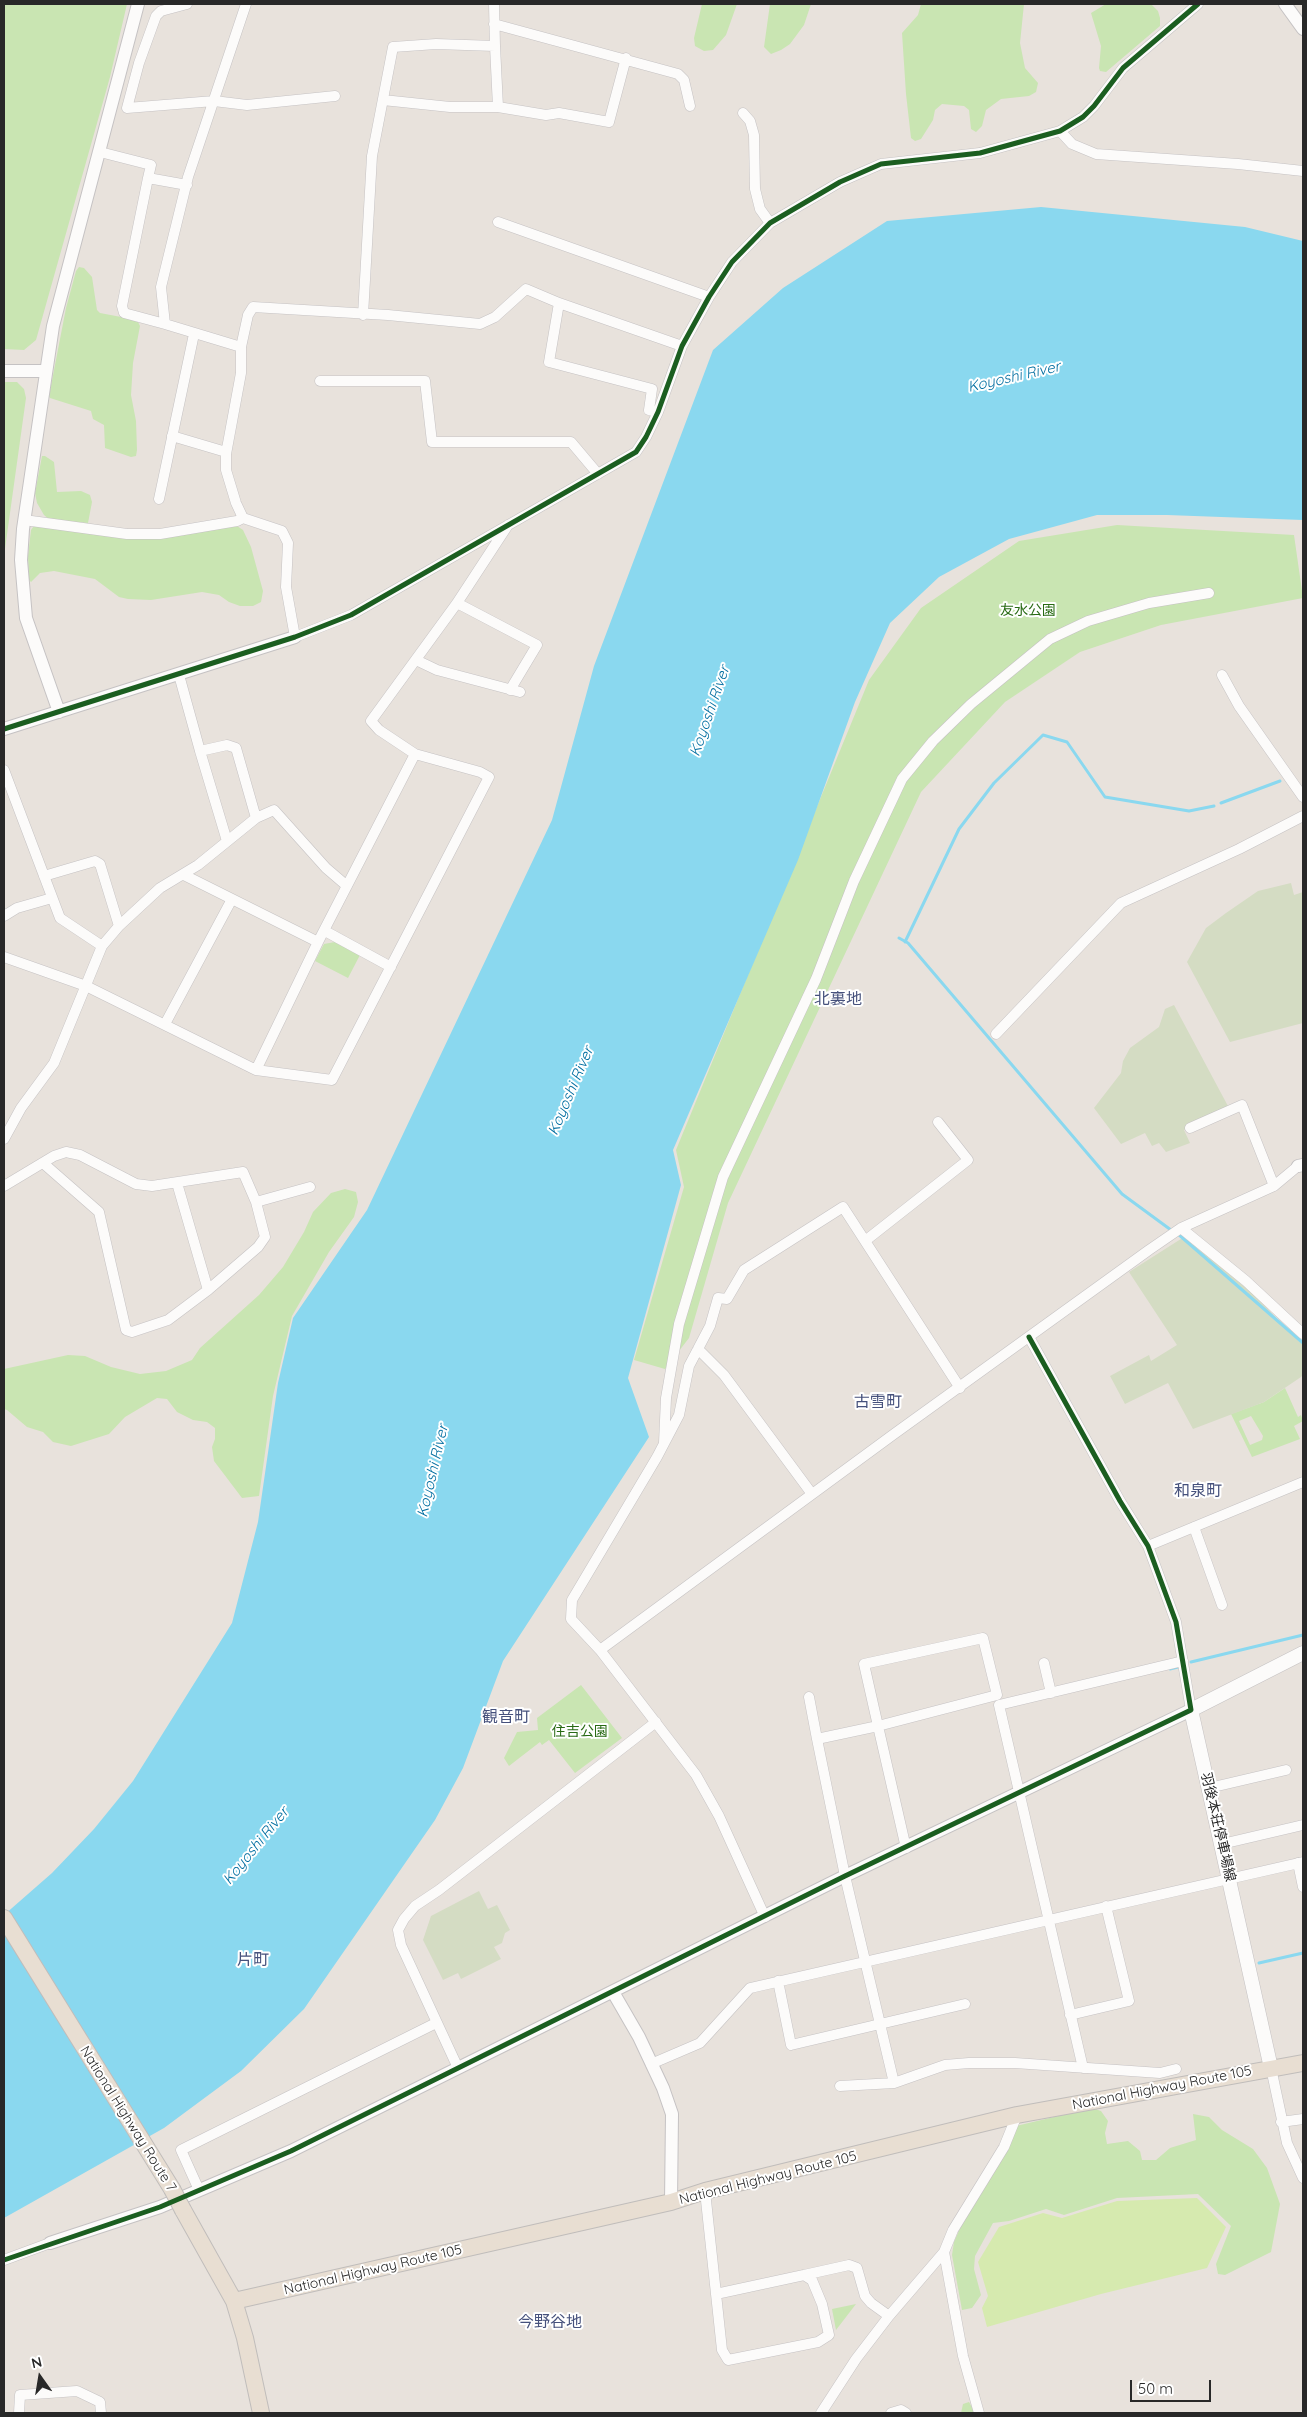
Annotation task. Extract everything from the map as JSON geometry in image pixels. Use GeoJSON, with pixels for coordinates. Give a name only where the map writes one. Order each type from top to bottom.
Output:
{"type":"FeatureCollection","features":[{"type":"Feature","properties":{"kind":"highway","name":"National Highway Route 7"},"geometry":{"type":"LineString","coordinates":[[4,1918],[172,2189],[234,2301],[245,2338],[261,2413]]}},
{"type":"Feature","properties":{"kind":"highway","name":"National Highway Route 105"},"geometry":{"type":"LineString","coordinates":[[234,2301],[671,2202],[704,2191],[1017,2115],[1303,2063]]}},
{"type":"Feature","properties":{"kind":"main road"},"geometry":{"type":"LineString","coordinates":[[1191,1710],[1303,1653]]}},
{"type":"Feature","properties":{"kind":"main road","name":"羽後本荘停車場線"},"geometry":{"type":"LineString","coordinates":[[1191,1710],[1271,2068]]}},
{"type":"Feature","properties":{"kind":"street"},"geometry":{"type":"LineString","coordinates":[[59,712],[26,618],[21,560],[24,520],[53,326],[138,4]]}},
{"type":"Feature","properties":{"kind":"street"},"geometry":{"type":"LineString","coordinates":[[187,4],[161,11],[156,16],[139,63],[126,108],[214,101],[247,105],[335,96]]}},
{"type":"Feature","properties":{"kind":"street"},"geometry":{"type":"LineString","coordinates":[[165,324],[162,287],[187,185],[246,4]]}},
{"type":"Feature","properties":{"kind":"street"},"geometry":{"type":"LineString","coordinates":[[494,4],[498,107]]}},
{"type":"Feature","properties":{"kind":"street"},"geometry":{"type":"LineString","coordinates":[[4,729],[295,638],[351,615],[636,452],[646,437],[658,412],[682,346],[709,297],[732,262],[770,224],[840,182],[881,164],[980,153],[1060,131],[1089,111],[1123,68],[1198,4]]}},
{"type":"Feature","properties":{"kind":"street"},"geometry":{"type":"LineString","coordinates":[[1285,4],[1303,29]]}},
{"type":"Feature","properties":{"kind":"street"},"geometry":{"type":"LineString","coordinates":[[494,24],[626,58],[678,74],[684,80],[690,106]]}},
{"type":"Feature","properties":{"kind":"street"},"geometry":{"type":"LineString","coordinates":[[363,315],[372,156],[393,47],[436,44],[495,46]]}},
{"type":"Feature","properties":{"kind":"street"},"geometry":{"type":"LineString","coordinates":[[384,100],[450,107],[498,107],[546,115],[558,113],[609,122],[626,58]]}},
{"type":"Feature","properties":{"kind":"street"},"geometry":{"type":"LineString","coordinates":[[743,112],[750,121],[754,135],[755,189],[760,209],[770,224]]}},
{"type":"Feature","properties":{"kind":"street"},"geometry":{"type":"LineString","coordinates":[[1060,131],[1072,144],[1096,154],[1238,164],[1303,172]]}},
{"type":"Feature","properties":{"kind":"street"},"geometry":{"type":"LineString","coordinates":[[100,152],[151,165],[122,306],[124,313],[241,348]]}},
{"type":"Feature","properties":{"kind":"street"},"geometry":{"type":"LineString","coordinates":[[148,178],[187,185]]}},
{"type":"Feature","properties":{"kind":"street"},"geometry":{"type":"LineString","coordinates":[[498,222],[709,297]]}},
{"type":"Feature","properties":{"kind":"street"},"geometry":{"type":"LineString","coordinates":[[295,638],[286,587],[288,543],[282,531],[243,518],[236,503],[226,470],[226,452],[241,373],[241,348],[248,315],[253,307],[480,324],[495,317],[526,289],[559,303],[682,346]]}},
{"type":"Feature","properties":{"kind":"street"},"geometry":{"type":"LineString","coordinates":[[559,303],[549,362],[652,389],[649,410],[658,412]]}},
{"type":"Feature","properties":{"kind":"street"},"geometry":{"type":"LineString","coordinates":[[159,499],[194,334]]}},
{"type":"Feature","properties":{"kind":"street"},"geometry":{"type":"LineString","coordinates":[[4,370],[46,372]]}},
{"type":"Feature","properties":{"kind":"street"},"geometry":{"type":"LineString","coordinates":[[320,381],[425,381],[432,442],[571,442],[598,474]]}},
{"type":"Feature","properties":{"kind":"street"},"geometry":{"type":"LineString","coordinates":[[172,436],[226,452]]}},
{"type":"Feature","properties":{"kind":"street"},"geometry":{"type":"LineString","coordinates":[[24,520],[127,534],[160,534],[237,522],[243,518]]}},
{"type":"Feature","properties":{"kind":"street"},"geometry":{"type":"LineString","coordinates":[[4,957],[86,986],[256,1070],[332,1080],[489,777],[480,772],[414,754],[379,730],[370,721],[457,603],[509,523]]}},
{"type":"Feature","properties":{"kind":"street"},"geometry":{"type":"LineString","coordinates":[[664,1443],[666,1398],[679,1324],[723,1177],[816,979],[850,890],[902,779],[933,741],[971,704],[1050,639],[1088,621],[1140,606],[1209,593]]}},
{"type":"Feature","properties":{"kind":"street"},"geometry":{"type":"LineString","coordinates":[[416,660],[437,670],[515,691],[537,645],[457,603]]}},
{"type":"Feature","properties":{"kind":"street"},"geometry":{"type":"LineString","coordinates":[[179,674],[227,841]]}},
{"type":"Feature","properties":{"kind":"street"},"geometry":{"type":"LineString","coordinates":[[1222,675],[1239,706],[1303,797]]}},
{"type":"Feature","properties":{"kind":"street"},"geometry":{"type":"LineString","coordinates":[[200,751],[227,745],[236,748],[256,818]]}},
{"type":"Feature","properties":{"kind":"street"},"geometry":{"type":"LineString","coordinates":[[256,1070],[318,942],[414,754]]}},
{"type":"Feature","properties":{"kind":"street"},"geometry":{"type":"LineString","coordinates":[[4,770],[60,918],[102,946]]}},
{"type":"Feature","properties":{"kind":"street"},"geometry":{"type":"LineString","coordinates":[[4,1139],[21,1108],[54,1063],[102,946],[119,926],[160,888],[184,874],[256,818],[274,810],[326,868],[347,886]]}},
{"type":"Feature","properties":{"kind":"street"},"geometry":{"type":"LineString","coordinates":[[996,1034],[1121,903],[1231,853],[1303,816]]}},
{"type":"Feature","properties":{"kind":"street"},"geometry":{"type":"LineString","coordinates":[[44,876],[95,861],[100,864],[119,926]]}},
{"type":"Feature","properties":{"kind":"street"},"geometry":{"type":"LineString","coordinates":[[184,874],[318,942]]}},
{"type":"Feature","properties":{"kind":"street"},"geometry":{"type":"LineString","coordinates":[[4,916],[17,908],[52,898]]}},
{"type":"Feature","properties":{"kind":"street"},"geometry":{"type":"LineString","coordinates":[[165,1024],[232,899]]}},
{"type":"Feature","properties":{"kind":"street"},"geometry":{"type":"LineString","coordinates":[[325,931],[391,967]]}},
{"type":"Feature","properties":{"kind":"street"},"geometry":{"type":"LineString","coordinates":[[1190,1128],[1242,1105],[1274,1186]]}},
{"type":"Feature","properties":{"kind":"street"},"geometry":{"type":"LineString","coordinates":[[865,1241],[968,1160],[938,1122]]}},
{"type":"Feature","properties":{"kind":"street"},"geometry":{"type":"LineString","coordinates":[[4,1186],[43,1163],[66,1152],[80,1155],[136,1184],[152,1186],[243,1172],[256,1202],[265,1237],[258,1247],[208,1290],[168,1320],[132,1332],[126,1330],[99,1212],[43,1163]]}},
{"type":"Feature","properties":{"kind":"street"},"geometry":{"type":"LineString","coordinates":[[600,1650],[812,1494],[1181,1228],[1274,1186],[1300,1166]]}},
{"type":"Feature","properties":{"kind":"street"},"geometry":{"type":"LineString","coordinates":[[177,1183],[208,1290]]}},
{"type":"Feature","properties":{"kind":"street"},"geometry":{"type":"LineString","coordinates":[[256,1202],[310,1187]]}},
{"type":"Feature","properties":{"kind":"street"},"geometry":{"type":"LineString","coordinates":[[764,1917],[719,1816],[696,1775],[600,1650],[571,1618],[572,1600],[679,1415],[689,1366],[710,1326],[718,1298],[727,1299],[744,1270],[804,1230],[843,1207],[960,1388]]}},
{"type":"Feature","properties":{"kind":"street"},"geometry":{"type":"LineString","coordinates":[[1181,1228],[1246,1282],[1303,1334]]}},
{"type":"Feature","properties":{"kind":"street"},"geometry":{"type":"LineString","coordinates":[[4,2260],[160,2207],[291,2151],[845,1876],[1191,1710],[1184,1661],[1172,1609],[1148,1546],[1120,1501],[1029,1337]]}},
{"type":"Feature","properties":{"kind":"street"},"geometry":{"type":"LineString","coordinates":[[698,1348],[724,1375],[812,1494]]}},
{"type":"Feature","properties":{"kind":"street"},"geometry":{"type":"LineString","coordinates":[[1148,1546],[1303,1482]]}},
{"type":"Feature","properties":{"kind":"street"},"geometry":{"type":"LineString","coordinates":[[1194,1528],[1222,1605]]}},
{"type":"Feature","properties":{"kind":"street"},"geometry":{"type":"LineString","coordinates":[[817,1739],[878,1726],[997,1695],[983,1638],[864,1664],[878,1726],[906,1848]]}},
{"type":"Feature","properties":{"kind":"street"},"geometry":{"type":"LineString","coordinates":[[1083,2068],[999,1705],[1184,1661]]}},
{"type":"Feature","properties":{"kind":"street"},"geometry":{"type":"LineString","coordinates":[[1044,1663],[1051,1693]]}},
{"type":"Feature","properties":{"kind":"street"},"geometry":{"type":"LineString","coordinates":[[809,1697],[845,1876],[894,2083]]}},
{"type":"Feature","properties":{"kind":"street"},"geometry":{"type":"LineString","coordinates":[[458,2068],[401,1945],[398,1930],[404,1919],[415,1906],[656,1722]]}},
{"type":"Feature","properties":{"kind":"street"},"geometry":{"type":"LineString","coordinates":[[1208,1788],[1286,1770]]}},
{"type":"Feature","properties":{"kind":"street"},"geometry":{"type":"LineString","coordinates":[[1222,1844],[1303,1825]]}},
{"type":"Feature","properties":{"kind":"street"},"geometry":{"type":"LineString","coordinates":[[651,2064],[700,2043],[750,1988],[1301,1863],[1303,1887]]}},
{"type":"Feature","properties":{"kind":"street"},"geometry":{"type":"LineString","coordinates":[[1070,2015],[1129,2001],[1106,1906]]}},
{"type":"Feature","properties":{"kind":"street"},"geometry":{"type":"LineString","coordinates":[[778,1981],[791,2045],[965,2004]]}},
{"type":"Feature","properties":{"kind":"street"},"geometry":{"type":"LineString","coordinates":[[614,1992],[651,2064],[672,2114],[671,2202]]}},
{"type":"Feature","properties":{"kind":"street"},"geometry":{"type":"LineString","coordinates":[[199,2190],[181,2150],[436,2023]]}},
{"type":"Feature","properties":{"kind":"street"},"geometry":{"type":"LineString","coordinates":[[840,2086],[894,2083],[945,2065],[1015,2063],[1160,2074],[1176,2068]]}},
{"type":"Feature","properties":{"kind":"street"},"geometry":{"type":"LineString","coordinates":[[1271,2068],[1287,2144],[1303,2178]]}},
{"type":"Feature","properties":{"kind":"street"},"geometry":{"type":"LineString","coordinates":[[820,2413],[856,2359],[889,2316],[944,2252],[953,2230],[1004,2147],[1017,2115]]}},
{"type":"Feature","properties":{"kind":"street"},"geometry":{"type":"LineString","coordinates":[[1281,2122],[1303,2119]]}},
{"type":"Feature","properties":{"kind":"street"},"geometry":{"type":"LineString","coordinates":[[704,2191],[722,2350],[728,2360],[818,2342],[829,2335],[822,2304],[812,2280],[804,2275]]}},
{"type":"Feature","properties":{"kind":"street"},"geometry":{"type":"LineString","coordinates":[[944,2252],[963,2356],[978,2413]]}},
{"type":"Feature","properties":{"kind":"street"},"geometry":{"type":"LineString","coordinates":[[716,2294],[849,2265],[858,2268],[865,2296],[871,2303],[889,2316]]}},
{"type":"Feature","properties":{"kind":"street"},"geometry":{"type":"LineString","coordinates":[[19,2413],[20,2395],[77,2391],[100,2402],[101,2413]]}},
{"type":"Feature","properties":{"kind":"street"},"geometry":{"type":"LineString","coordinates":[[891,2413],[901,2410],[906,2413]]}},
{"type":"Feature","properties":{"kind":"green space"},"geometry":{"type":"Polygon","coordinates":[[[4,4],[127,4],[110,77],[36,340],[24,350],[4,349],[4,4]]]}},
{"type":"Feature","properties":{"kind":"green space"},"geometry":{"type":"Polygon","coordinates":[[[702,4],[737,4],[726,35],[713,50],[704,51],[695,46],[694,38],[702,4]]]}},
{"type":"Feature","properties":{"kind":"green space"},"geometry":{"type":"Polygon","coordinates":[[[770,4],[811,4],[804,25],[790,44],[771,54],[764,47],[770,4]]]}},
{"type":"Feature","properties":{"kind":"green space"},"geometry":{"type":"Polygon","coordinates":[[[921,4],[1024,4],[1020,43],[1025,68],[1038,83],[1036,92],[1029,96],[1001,99],[986,110],[982,126],[976,132],[971,129],[969,110],[964,106],[942,104],[935,110],[933,120],[921,139],[915,141],[911,138],[902,33],[918,15],[921,4]]]}},
{"type":"Feature","properties":{"kind":"green space"},"geometry":{"type":"Polygon","coordinates":[[[1106,4],[1151,4],[1158,11],[1160,26],[1106,72],[1100,71],[1099,68],[1101,46],[1091,13],[1106,4]]]}},
{"type":"Feature","properties":{"kind":"green space"},"geometry":{"type":"Polygon","coordinates":[[[79,267],[84,268],[92,277],[97,310],[100,313],[137,320],[140,326],[133,363],[131,395],[136,421],[136,456],[131,457],[105,448],[104,425],[93,419],[91,411],[50,398],[49,396],[66,308],[76,271],[79,267]]]}},
{"type":"Feature","properties":{"kind":"green space"},"geometry":{"type":"Polygon","coordinates":[[[4,382],[17,382],[24,389],[26,398],[4,556],[4,382]]]}},
{"type":"Feature","properties":{"kind":"green space"},"geometry":{"type":"Polygon","coordinates":[[[42,456],[54,462],[57,492],[81,491],[90,495],[92,502],[88,523],[50,520],[44,515],[37,503],[35,493],[42,456]]]}},
{"type":"Feature","properties":{"kind":"green space","name":"友水公園"},"geometry":{"type":"Polygon","coordinates":[[[1117,525],[1294,535],[1303,598],[1161,625],[1080,652],[1005,702],[921,792],[728,1203],[689,1338],[665,1369],[634,1360],[684,1187],[676,1150],[869,680],[921,608],[1019,541],[1117,525]]]}},
{"type":"Feature","properties":{"kind":"green space"},"geometry":{"type":"Polygon","coordinates":[[[34,526],[162,538],[237,526],[243,530],[251,547],[263,591],[261,602],[253,606],[240,606],[229,602],[219,595],[202,592],[151,600],[128,599],[119,597],[95,579],[54,571],[40,573],[31,582],[29,580],[28,556],[31,530],[34,526]]]}},
{"type":"Feature","properties":{"kind":"green space"},"geometry":{"type":"Polygon","coordinates":[[[1291,883],[1294,895],[1303,892],[1303,1023],[1230,1042],[1187,962],[1206,928],[1258,891],[1291,883]]]}},
{"type":"Feature","properties":{"kind":"green space"},"geometry":{"type":"Polygon","coordinates":[[[335,942],[360,955],[348,978],[315,961],[324,944],[335,942]]]}},
{"type":"Feature","properties":{"kind":"green space"},"geometry":{"type":"Polygon","coordinates":[[[1174,1005],[1229,1108],[1184,1130],[1190,1143],[1166,1152],[1159,1143],[1152,1146],[1145,1133],[1121,1144],[1094,1108],[1121,1073],[1123,1061],[1130,1048],[1159,1027],[1165,1009],[1174,1005]]]}},
{"type":"Feature","properties":{"kind":"green space"},"geometry":{"type":"Polygon","coordinates":[[[345,1189],[356,1192],[358,1202],[354,1217],[329,1252],[292,1316],[273,1396],[259,1496],[242,1498],[214,1461],[212,1447],[215,1439],[215,1428],[207,1422],[193,1420],[177,1412],[167,1399],[157,1398],[125,1417],[109,1434],[71,1446],[53,1442],[43,1432],[27,1427],[4,1409],[4,1369],[68,1355],[85,1356],[111,1367],[140,1374],[166,1371],[192,1360],[200,1348],[259,1295],[283,1267],[304,1232],[313,1212],[331,1193],[345,1189]]]}},
{"type":"Feature","properties":{"kind":"green space"},"geometry":{"type":"Polygon","coordinates":[[[1184,1237],[1252,1293],[1303,1345],[1303,1375],[1301,1377],[1264,1402],[1193,1429],[1168,1383],[1125,1404],[1110,1376],[1149,1355],[1151,1361],[1177,1345],[1129,1272],[1184,1237]]]}},
{"type":"Feature","properties":{"kind":"green space"},"geometry":{"type":"Polygon","coordinates":[[[1285,1388],[1298,1417],[1301,1415],[1303,1421],[1294,1426],[1300,1439],[1252,1457],[1231,1414],[1264,1402],[1285,1388]],[[1251,1416],[1239,1421],[1250,1445],[1262,1440],[1263,1436],[1251,1416]]]}},
{"type":"Feature","properties":{"kind":"green space","name":"住吉公園"},"geometry":{"type":"Polygon","coordinates":[[[581,1685],[622,1738],[575,1773],[549,1740],[542,1745],[540,1742],[509,1766],[504,1758],[517,1732],[538,1730],[537,1718],[581,1685]]]}},
{"type":"Feature","properties":{"kind":"green space"},"geometry":{"type":"Polygon","coordinates":[[[479,1891],[488,1909],[497,1905],[510,1930],[505,1933],[502,1943],[494,1947],[501,1959],[461,1979],[458,1973],[443,1980],[423,1940],[431,1916],[479,1891]]]}},
{"type":"Feature","properties":{"kind":"green space"},"geometry":{"type":"Polygon","coordinates":[[[1092,2108],[1101,2111],[1108,2121],[1105,2133],[1107,2144],[1128,2141],[1140,2151],[1142,2160],[1156,2160],[1170,2148],[1196,2140],[1193,2114],[1209,2117],[1222,2130],[1253,2149],[1267,2168],[1280,2204],[1271,2252],[1225,2275],[1218,2274],[1216,2264],[1231,2226],[1198,2194],[1117,2198],[1064,2215],[1046,2209],[1009,2221],[993,2223],[975,2256],[974,2269],[981,2295],[972,2308],[962,2310],[952,2255],[954,2242],[1016,2126],[1092,2108]]]}},
{"type":"Feature","properties":{"kind":"green space"},"geometry":{"type":"Polygon","coordinates":[[[1197,2198],[1226,2227],[1207,2268],[1101,2294],[987,2327],[982,2308],[988,2296],[978,2262],[999,2227],[1043,2213],[1062,2218],[1117,2201],[1197,2198]]]}},
{"type":"Feature","properties":{"kind":"green space"},"geometry":{"type":"Polygon","coordinates":[[[856,2304],[836,2330],[832,2309],[856,2304]]]}},
{"type":"Feature","properties":{"kind":"green space"},"geometry":{"type":"Polygon","coordinates":[[[969,2402],[975,2413],[961,2413],[963,2404],[969,2402]]]}},
{"type":"Feature","properties":{"kind":"water","name":"Koyoshi River"},"geometry":{"type":"Polygon","coordinates":[[[1041,207],[1245,227],[1303,241],[1303,520],[1167,515],[1097,515],[1009,539],[939,577],[890,623],[855,702],[798,860],[673,1150],[681,1185],[628,1378],[649,1437],[503,1661],[463,1768],[435,1820],[304,2009],[241,2071],[164,2128],[4,2218],[4,1915],[52,1873],[94,1829],[133,1781],[232,1623],[258,1522],[278,1383],[293,1318],[367,1210],[552,820],[594,666],[713,350],[783,288],[887,221],[1041,207]]]}},
{"type":"Feature","properties":{"kind":"waterway"},"geometry":{"type":"LineString","coordinates":[[905,942],[959,829],[994,783],[1043,735],[1067,742],[1105,797],[1189,811],[1214,806]]}},
{"type":"Feature","properties":{"kind":"waterway"},"geometry":{"type":"LineString","coordinates":[[1221,803],[1280,781]]}},
{"type":"Feature","properties":{"kind":"waterway"},"geometry":{"type":"LineString","coordinates":[[899,938],[908,943],[1122,1194],[1171,1230]]}},
{"type":"Feature","properties":{"kind":"waterway"},"geometry":{"type":"LineString","coordinates":[[1178,1234],[1303,1343]]}},
{"type":"Feature","properties":{"kind":"waterway"},"geometry":{"type":"LineString","coordinates":[[1191,1662],[1303,1635]]}},
{"type":"Feature","properties":{"kind":"waterway"},"geometry":{"type":"LineString","coordinates":[[1170,1669],[1178,1667]]}},
{"type":"Feature","properties":{"kind":"waterway"},"geometry":{"type":"LineString","coordinates":[[1259,1963],[1303,1953]]}},
{"type":"Feature","properties":{"kind":"cycle path"},"geometry":{"type":"LineString","coordinates":[[4,729],[295,637],[351,615],[636,452],[646,437],[658,412],[682,346],[709,297],[732,262],[770,223],[840,182],[881,164],[980,153],[1060,131],[1083,117],[1094,106],[1123,68],[1198,4]]}},
{"type":"Feature","properties":{"kind":"cycle path"},"geometry":{"type":"LineString","coordinates":[[4,2260],[160,2207],[291,2151],[845,1876],[1191,1710],[1176,1622],[1148,1546],[1120,1501],[1029,1337]]}},
{"type":"Feature","properties":{"kind":"district","name":"北裏地"},"geometry":{"type":"Point","coordinates":[838,999]}},
{"type":"Feature","properties":{"kind":"district","name":"古雪町"},"geometry":{"type":"Point","coordinates":[878,1402]}},
{"type":"Feature","properties":{"kind":"district","name":"和泉町"},"geometry":{"type":"Point","coordinates":[1198,1491]}},
{"type":"Feature","properties":{"kind":"district","name":"観音町"},"geometry":{"type":"Point","coordinates":[506,1717]}},
{"type":"Feature","properties":{"kind":"district","name":"片町"},"geometry":{"type":"Point","coordinates":[253,1960]}},
{"type":"Feature","properties":{"kind":"district","name":"今野谷地"},"geometry":{"type":"Point","coordinates":[550,2322]}}]}
